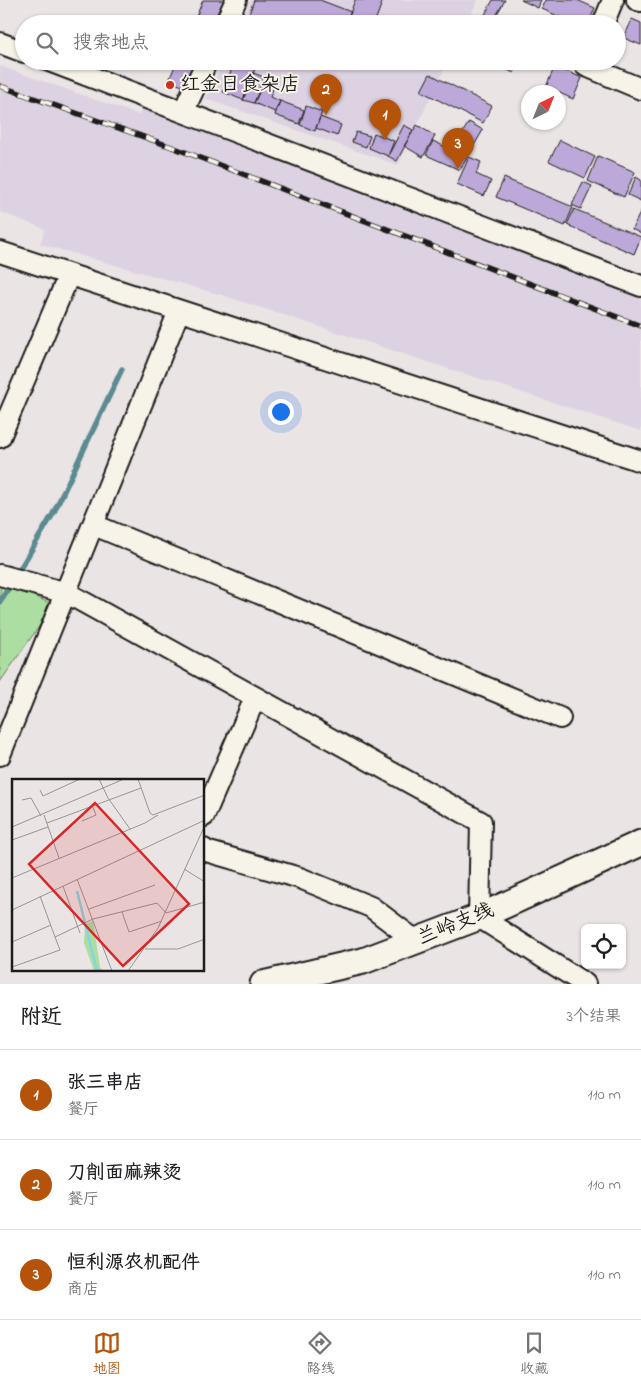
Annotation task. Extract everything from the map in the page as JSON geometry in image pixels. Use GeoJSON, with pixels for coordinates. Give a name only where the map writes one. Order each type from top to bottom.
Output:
{"type":"FeatureCollection","features":[{"type":"Feature","properties":{"kind":"main road","name":"兰岭支线"},"geometry":{"type":"LineString","coordinates":[[263,984],[363,962],[479,917],[641,843]]}},
{"type":"Feature","properties":{"kind":"street"},"geometry":{"type":"LineString","coordinates":[[229,15],[236,0]]}},
{"type":"Feature","properties":{"kind":"street"},"geometry":{"type":"LineString","coordinates":[[607,15],[613,0]]}},
{"type":"Feature","properties":{"kind":"street"},"geometry":{"type":"LineString","coordinates":[[637,0],[641,2]]}},
{"type":"Feature","properties":{"kind":"street"},"geometry":{"type":"LineString","coordinates":[[0,43],[15,49]]}},
{"type":"Feature","properties":{"kind":"street"},"geometry":{"type":"LineString","coordinates":[[73,70],[641,286]]}},
{"type":"Feature","properties":{"kind":"street"},"geometry":{"type":"LineString","coordinates":[[183,112],[203,70]]}},
{"type":"Feature","properties":{"kind":"street"},"geometry":{"type":"LineString","coordinates":[[599,70],[641,88]]}},
{"type":"Feature","properties":{"kind":"street"},"geometry":{"type":"LineString","coordinates":[[0,252],[641,461]]}},
{"type":"Feature","properties":{"kind":"street"},"geometry":{"type":"LineString","coordinates":[[0,437],[69,275]]}},
{"type":"Feature","properties":{"kind":"street"},"geometry":{"type":"LineString","coordinates":[[0,755],[179,311]]}},
{"type":"Feature","properties":{"kind":"street"},"geometry":{"type":"LineString","coordinates":[[94,525],[560,718]]}},
{"type":"Feature","properties":{"kind":"street"},"geometry":{"type":"LineString","coordinates":[[0,575],[66,593],[481,822],[479,917],[581,983]]}},
{"type":"Feature","properties":{"kind":"street"},"geometry":{"type":"LineString","coordinates":[[205,814],[255,698]]}},
{"type":"Feature","properties":{"kind":"street"},"geometry":{"type":"LineString","coordinates":[[205,850],[300,878],[370,908],[416,941]]}},
{"type":"Feature","properties":{"kind":"shaded area"},"geometry":{"type":"Polygon","coordinates":[[[251,0],[478,0],[470,15],[244,15],[251,0]]]}},
{"type":"Feature","properties":{"kind":"shaded area"},"geometry":{"type":"Polygon","coordinates":[[[0,66],[139,115],[142,109],[641,296],[641,431],[222,295],[40,244],[45,229],[0,212],[0,66]]]}},
{"type":"Feature","properties":{"kind":"shaded area"},"geometry":{"type":"Polygon","coordinates":[[[219,70],[444,70],[398,165],[206,99],[219,70]]]}},
{"type":"Feature","properties":{"kind":"green space"},"geometry":{"type":"Polygon","coordinates":[[[2,582],[54,605],[0,682],[0,585],[2,582]]]}},
{"type":"Feature","properties":{"kind":"building"},"geometry":{"type":"Polygon","coordinates":[[[203,0],[227,0],[221,15],[197,15],[203,0]]]}},
{"type":"Feature","properties":{"kind":"building"},"geometry":{"type":"Polygon","coordinates":[[[254,0],[320,0],[351,12],[350,15],[249,14],[254,0]]]}},
{"type":"Feature","properties":{"kind":"building"},"geometry":{"type":"Polygon","coordinates":[[[355,0],[383,0],[377,15],[349,15],[355,0]]]}},
{"type":"Feature","properties":{"kind":"building"},"geometry":{"type":"Polygon","coordinates":[[[493,0],[505,0],[497,15],[485,15],[493,0]]]}},
{"type":"Feature","properties":{"kind":"building"},"geometry":{"type":"Polygon","coordinates":[[[521,0],[541,0],[538,8],[521,0]]]}},
{"type":"Feature","properties":{"kind":"building"},"geometry":{"type":"Polygon","coordinates":[[[546,0],[577,0],[595,8],[592,15],[556,15],[542,9],[546,0]]]}},
{"type":"Feature","properties":{"kind":"building"},"geometry":{"type":"Polygon","coordinates":[[[632,19],[641,23],[641,45],[626,39],[626,33],[632,19]]]}},
{"type":"Feature","properties":{"kind":"building"},"geometry":{"type":"Polygon","coordinates":[[[173,70],[196,70],[188,89],[169,80],[173,70]]]}},
{"type":"Feature","properties":{"kind":"building"},"geometry":{"type":"Polygon","coordinates":[[[232,70],[255,70],[243,100],[223,92],[232,70]]]}},
{"type":"Feature","properties":{"kind":"building"},"geometry":{"type":"Polygon","coordinates":[[[553,70],[564,70],[582,78],[573,99],[566,96],[566,85],[547,85],[553,70]]]}},
{"type":"Feature","properties":{"kind":"building"},"geometry":{"type":"Polygon","coordinates":[[[253,73],[264,77],[254,103],[243,100],[253,73]]]}},
{"type":"Feature","properties":{"kind":"building"},"geometry":{"type":"Polygon","coordinates":[[[430,74],[492,106],[483,123],[421,91],[430,74]]]}},
{"type":"Feature","properties":{"kind":"building"},"geometry":{"type":"Polygon","coordinates":[[[263,85],[273,89],[270,97],[280,101],[275,112],[254,103],[263,85]]]}},
{"type":"Feature","properties":{"kind":"building"},"geometry":{"type":"Polygon","coordinates":[[[280,101],[304,110],[299,124],[275,115],[280,101]]]}},
{"type":"Feature","properties":{"kind":"building"},"geometry":{"type":"Polygon","coordinates":[[[306,106],[322,112],[315,131],[300,125],[306,106]]]}},
{"type":"Feature","properties":{"kind":"building"},"geometry":{"type":"Polygon","coordinates":[[[320,117],[341,125],[337,136],[316,128],[320,117]]]}},
{"type":"Feature","properties":{"kind":"building"},"geometry":{"type":"Polygon","coordinates":[[[469,122],[483,130],[460,170],[426,155],[433,141],[452,150],[469,122]]]}},
{"type":"Feature","properties":{"kind":"building"},"geometry":{"type":"Polygon","coordinates":[[[404,125],[413,130],[397,161],[388,156],[404,125]]]}},
{"type":"Feature","properties":{"kind":"building"},"geometry":{"type":"Polygon","coordinates":[[[417,125],[435,136],[423,157],[404,146],[417,125]]]}},
{"type":"Feature","properties":{"kind":"building"},"geometry":{"type":"Polygon","coordinates":[[[356,132],[370,136],[366,147],[352,142],[356,132]]]}},
{"type":"Feature","properties":{"kind":"building"},"geometry":{"type":"Polygon","coordinates":[[[374,133],[394,141],[388,156],[369,148],[374,133]]]}},
{"type":"Feature","properties":{"kind":"building"},"geometry":{"type":"Polygon","coordinates":[[[560,140],[595,157],[585,178],[549,161],[560,140]]]}},
{"type":"Feature","properties":{"kind":"building"},"geometry":{"type":"Polygon","coordinates":[[[598,156],[635,172],[624,197],[588,181],[598,156]]]}},
{"type":"Feature","properties":{"kind":"building"},"geometry":{"type":"Polygon","coordinates":[[[469,157],[481,162],[476,174],[491,181],[484,196],[457,184],[469,157]]]}},
{"type":"Feature","properties":{"kind":"building"},"geometry":{"type":"Polygon","coordinates":[[[636,177],[641,180],[641,201],[628,195],[636,177]]]}},
{"type":"Feature","properties":{"kind":"building"},"geometry":{"type":"Polygon","coordinates":[[[504,178],[573,207],[565,226],[496,197],[504,178]]]}},
{"type":"Feature","properties":{"kind":"building"},"geometry":{"type":"Polygon","coordinates":[[[583,182],[592,186],[581,209],[572,205],[583,182]]]}},
{"type":"Feature","properties":{"kind":"building"},"geometry":{"type":"Polygon","coordinates":[[[574,209],[641,237],[634,254],[567,225],[574,209]]]}},
{"type":"Feature","properties":{"kind":"building"},"geometry":{"type":"Polygon","coordinates":[[[641,211],[641,234],[632,229],[641,211]]]}},
{"type":"Feature","properties":{"kind":"waterway"},"geometry":{"type":"LineString","coordinates":[[0,602],[53,514],[122,369]]}},
{"type":"Feature","properties":{"kind":"railway"},"geometry":{"type":"LineString","coordinates":[[0,86],[172,147],[641,326]]}},
{"type":"Feature","properties":{"kind":"place","name":"红金日食杂店"},"geometry":{"type":"Point","coordinates":[170,85]}},
{"type":"Feature","properties":{"kind":"place","name":"刀削面麻辣烫"},"geometry":{"type":"Point","coordinates":[326,115]}},
{"type":"Feature","properties":{"kind":"place","name":"张三串店"},"geometry":{"type":"Point","coordinates":[385,140]}},
{"type":"Feature","properties":{"kind":"place","name":"恒利源农机配件"},"geometry":{"type":"Point","coordinates":[458,169]}}]}
